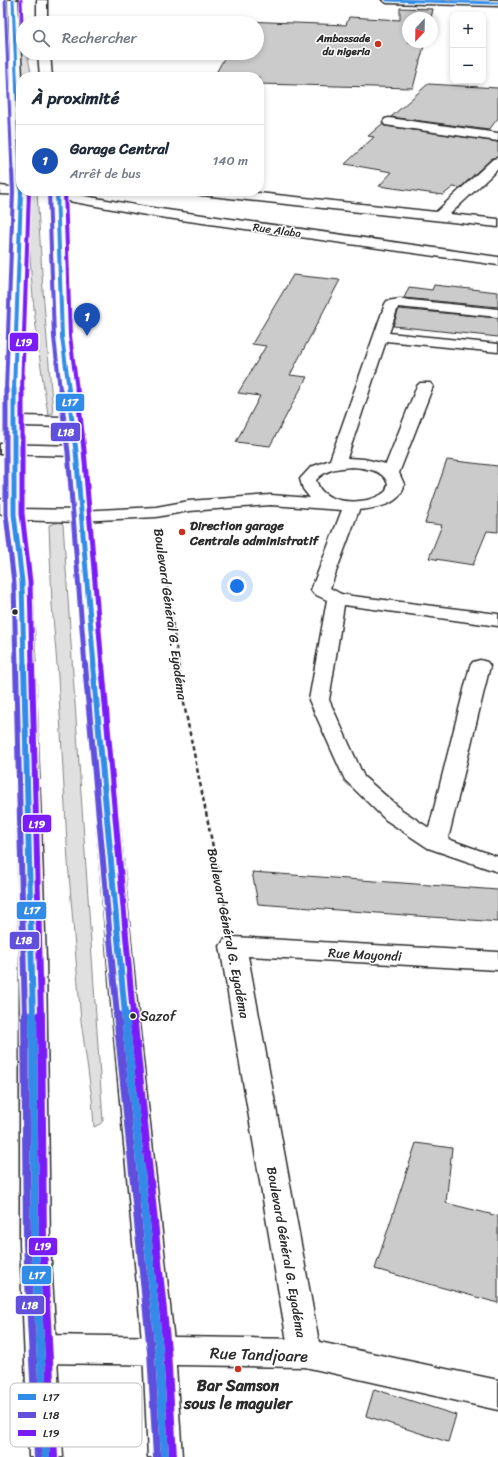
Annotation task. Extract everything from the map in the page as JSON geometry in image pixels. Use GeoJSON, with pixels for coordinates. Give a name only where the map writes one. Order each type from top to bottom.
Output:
{"type":"FeatureCollection","features":[{"type":"Feature","properties":{"kind":"main road"},"geometry":{"type":"LineString","coordinates":[[13,0],[16,72]]}},
{"type":"Feature","properties":{"kind":"main road"},"geometry":{"type":"LineString","coordinates":[[42,0],[42,16]]}},
{"type":"Feature","properties":{"kind":"main road"},"geometry":{"type":"LineString","coordinates":[[387,0],[498,3]]}},
{"type":"Feature","properties":{"kind":"main road"},"geometry":{"type":"LineString","coordinates":[[45,60],[46,72]]}},
{"type":"Feature","properties":{"kind":"main road"},"geometry":{"type":"LineString","coordinates":[[389,122],[498,137]]}},
{"type":"Feature","properties":{"kind":"main road"},"geometry":{"type":"LineString","coordinates":[[439,217],[498,162]]}},
{"type":"Feature","properties":{"kind":"main road"},"geometry":{"type":"LineString","coordinates":[[0,190],[16,192]]}},
{"type":"Feature","properties":{"kind":"main road"},"geometry":{"type":"LineString","coordinates":[[21,196],[13,422],[7,450],[7,510],[22,582],[33,960],[35,1244],[43,1383]]}},
{"type":"Feature","properties":{"kind":"main road"},"geometry":{"type":"LineString","coordinates":[[57,196],[62,337],[76,451],[80,516],[126,1022],[159,1351],[165,1457]]}},
{"type":"Feature","properties":{"kind":"main road","name":"Rue Alaba"},"geometry":{"type":"LineString","coordinates":[[72,196],[146,211],[498,261]]}},
{"type":"Feature","properties":{"kind":"main road"},"geometry":{"type":"LineString","coordinates":[[248,196],[498,222]]}},
{"type":"Feature","properties":{"kind":"main road"},"geometry":{"type":"LineString","coordinates":[[13,422],[73,422]]}},
{"type":"Feature","properties":{"kind":"main road"},"geometry":{"type":"LineString","coordinates":[[7,450],[76,451]]}},
{"type":"Feature","properties":{"kind":"main road"},"geometry":{"type":"LineString","coordinates":[[7,510],[80,516]]}},
{"type":"Feature","properties":{"kind":"main road","name":"Rue Mayondi"},"geometry":{"type":"LineString","coordinates":[[233,946],[498,961]]}},
{"type":"Feature","properties":{"kind":"main road","name":"Boulevard Général G. Eyadéma"},"geometry":{"type":"LineString","coordinates":[[233,946],[305,1353]]}},
{"type":"Feature","properties":{"kind":"main road","name":"Rue Tandjoare"},"geometry":{"type":"LineString","coordinates":[[41,1349],[305,1353],[498,1395]]}},
{"type":"Feature","properties":{"kind":"main road"},"geometry":{"type":"LineString","coordinates":[[46,1447],[46,1457]]}},
{"type":"Feature","properties":{"kind":"lane"},"geometry":{"type":"LineString","coordinates":[[337,463],[392,304],[396,303],[498,313]]}},
{"type":"Feature","properties":{"kind":"lane"},"geometry":{"type":"LineString","coordinates":[[381,336],[498,348]]}},
{"type":"Feature","properties":{"kind":"lane"},"geometry":{"type":"LineString","coordinates":[[390,474],[425,386]]}},
{"type":"Feature","properties":{"kind":"lane"},"geometry":{"type":"LineString","coordinates":[[80,516],[156,512],[189,506],[272,500],[345,505],[374,503],[391,496],[395,489],[396,481],[390,474],[380,468],[352,462],[324,466],[314,472],[308,479],[309,486],[314,494],[323,500],[345,505]]}},
{"type":"Feature","properties":{"kind":"lane"},"geometry":{"type":"LineString","coordinates":[[345,505],[320,590],[336,598],[498,620]]}},
{"type":"Feature","properties":{"kind":"lane"},"geometry":{"type":"LineString","coordinates":[[336,598],[319,700],[355,780],[394,815],[436,843],[498,865]]}},
{"type":"Feature","properties":{"kind":"lane"},"geometry":{"type":"LineString","coordinates":[[436,843],[480,666]]}},
{"type":"Feature","properties":{"kind":"path","name":"Boulevard Général G. Eyadéma"},"geometry":{"type":"LineString","coordinates":[[156,512],[185,709],[233,946]]}},
{"type":"Feature","properties":{"kind":"shaded area"},"geometry":{"type":"Polygon","coordinates":[[[17,3],[19,3],[21,16],[17,16],[17,3]]]}},
{"type":"Feature","properties":{"kind":"shaded area"},"geometry":{"type":"Polygon","coordinates":[[[19,60],[28,60],[31,72],[21,72],[19,60]]]}},
{"type":"Feature","properties":{"kind":"shaded area"},"geometry":{"type":"Polygon","coordinates":[[[28,196],[37,196],[53,414],[48,414],[36,331],[28,219],[28,196]]]}},
{"type":"Feature","properties":{"kind":"shaded area"},"geometry":{"type":"Polygon","coordinates":[[[60,522],[63,524],[103,1121],[94,1127],[92,1099],[81,1021],[68,862],[58,677],[52,605],[49,525],[60,522]]]}},
{"type":"Feature","properties":{"kind":"building"},"geometry":{"type":"Polygon","coordinates":[[[400,8],[433,9],[432,12],[402,12],[402,48],[423,48],[413,88],[264,84],[264,72],[217,72],[223,60],[264,60],[264,22],[346,25],[349,17],[400,20],[400,8]]]}},
{"type":"Feature","properties":{"kind":"building"},"geometry":{"type":"Polygon","coordinates":[[[428,84],[498,88],[498,118],[489,130],[391,117],[428,84]]]}},
{"type":"Feature","properties":{"kind":"building"},"geometry":{"type":"Polygon","coordinates":[[[382,124],[385,126],[498,142],[498,157],[492,158],[460,188],[453,187],[443,195],[379,186],[392,172],[345,164],[374,137],[368,136],[382,124]]]}},
{"type":"Feature","properties":{"kind":"building"},"geometry":{"type":"Polygon","coordinates":[[[293,275],[340,280],[290,375],[307,377],[270,446],[236,442],[260,396],[238,393],[266,346],[252,344],[293,275]]]}},
{"type":"Feature","properties":{"kind":"building"},"geometry":{"type":"Polygon","coordinates":[[[434,285],[498,292],[498,307],[404,298],[409,287],[432,290],[434,285]]]}},
{"type":"Feature","properties":{"kind":"building"},"geometry":{"type":"Polygon","coordinates":[[[399,309],[498,318],[498,337],[393,326],[399,309]]]}},
{"type":"Feature","properties":{"kind":"building"},"geometry":{"type":"Polygon","coordinates":[[[447,460],[498,466],[498,532],[487,531],[473,565],[429,558],[442,525],[425,523],[447,460]]]}},
{"type":"Feature","properties":{"kind":"building"},"geometry":{"type":"Polygon","coordinates":[[[252,872],[498,890],[498,922],[258,904],[252,872]]]}},
{"type":"Feature","properties":{"kind":"building"},"geometry":{"type":"Polygon","coordinates":[[[416,1143],[452,1148],[446,1203],[498,1216],[498,1303],[375,1269],[416,1143]]]}},
{"type":"Feature","properties":{"kind":"building"},"geometry":{"type":"Polygon","coordinates":[[[374,1389],[456,1415],[448,1442],[366,1416],[374,1389]]]}},
{"type":"Feature","properties":{"kind":"transit line","name":"L18"},"geometry":{"type":"LineString","coordinates":[[5,0],[13,192],[5,421],[6,514],[14,583],[25,960],[27,1244],[34,1383]]}},
{"type":"Feature","properties":{"kind":"transit line","name":"L17"},"geometry":{"type":"LineString","coordinates":[[13,0],[16,72]]}},
{"type":"Feature","properties":{"kind":"transit line","name":"L19"},"geometry":{"type":"LineString","coordinates":[[21,0],[22,16]]}},
{"type":"Feature","properties":{"kind":"transit line","name":"L17"},"geometry":{"type":"LineString","coordinates":[[387,0],[498,3]]}},
{"type":"Feature","properties":{"kind":"transit line","name":"L17"},"geometry":{"type":"LineString","coordinates":[[21,196],[13,421],[14,514],[22,582],[33,960],[35,1244],[42,1383]]}},
{"type":"Feature","properties":{"kind":"transit line","name":"L19"},"geometry":{"type":"LineString","coordinates":[[29,196],[21,421],[22,513],[30,582],[41,960],[43,1244],[50,1383]]}},
{"type":"Feature","properties":{"kind":"transit line","name":"L18"},"geometry":{"type":"LineString","coordinates":[[49,196],[54,337],[68,452],[72,517],[117,1015],[151,1352],[157,1457]]}},
{"type":"Feature","properties":{"kind":"transit line","name":"L17"},"geometry":{"type":"LineString","coordinates":[[57,196],[62,337],[76,451],[80,516],[125,1014],[159,1351],[165,1457]]}},
{"type":"Feature","properties":{"kind":"transit line","name":"L19"},"geometry":{"type":"LineString","coordinates":[[65,196],[70,336],[84,450],[88,515],[133,1013],[167,1350],[173,1457]]}},
{"type":"Feature","properties":{"kind":"transit line","name":"L18"},"geometry":{"type":"LineString","coordinates":[[37,1447],[38,1457]]}},
{"type":"Feature","properties":{"kind":"transit line","name":"L17"},"geometry":{"type":"LineString","coordinates":[[45,1447],[46,1457]]}},
{"type":"Feature","properties":{"kind":"transit line","name":"L19"},"geometry":{"type":"LineString","coordinates":[[53,1447],[54,1457]]}},
{"type":"Feature","properties":{"kind":"place","name":"Ambassade du nigeria"},"geometry":{"type":"Point","coordinates":[378,44]}},
{"type":"Feature","properties":{"kind":"place","name":"Garage Central"},"geometry":{"type":"Point","coordinates":[87,336]}},
{"type":"Feature","properties":{"kind":"place","name":"Direction garage Centrale administratif"},"geometry":{"type":"Point","coordinates":[182,532]}},
{"type":"Feature","properties":{"kind":"place","name":"Sazof"},"geometry":{"type":"Point","coordinates":[133,1016]}},
{"type":"Feature","properties":{"kind":"place","name":"Bar Samson sous le maguier"},"geometry":{"type":"Point","coordinates":[238,1369]}}]}
